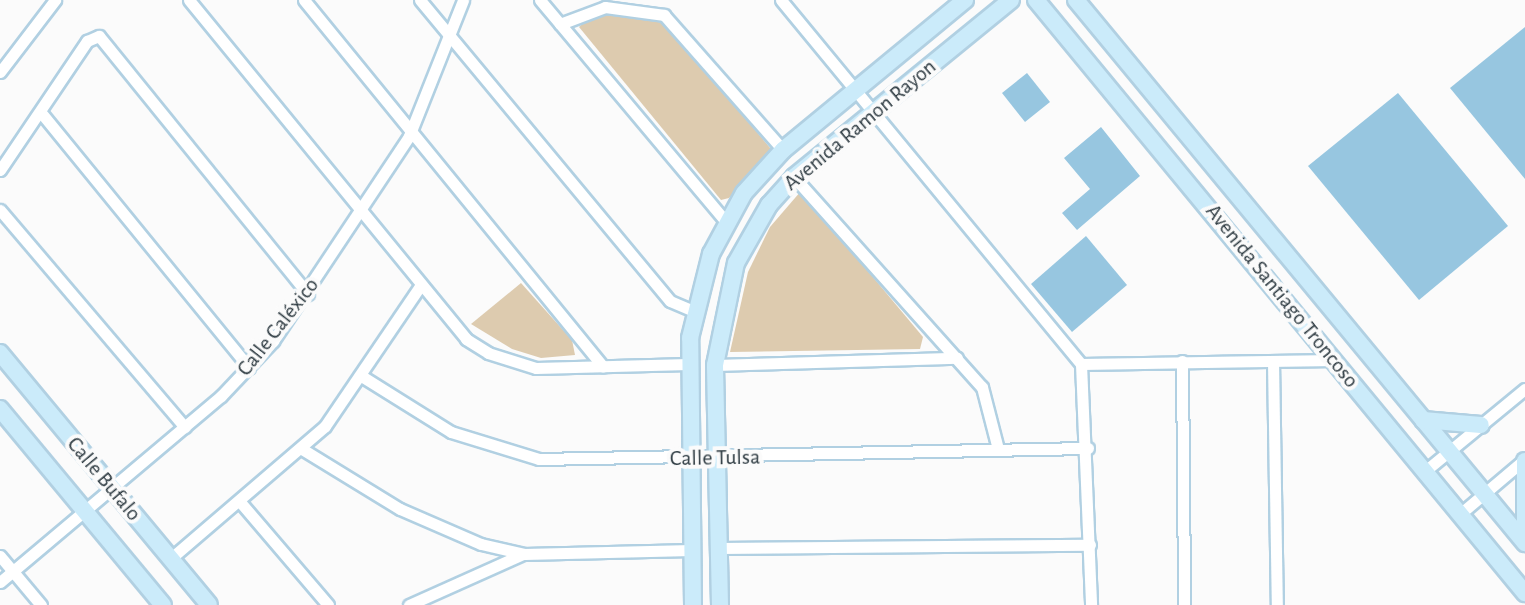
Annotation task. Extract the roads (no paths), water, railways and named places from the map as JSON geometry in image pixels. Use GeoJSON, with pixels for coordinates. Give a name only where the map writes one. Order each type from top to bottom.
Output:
{"type":"FeatureCollection","features":[{"type":"Feature","properties":{"kind":"main road","name":"Avenida Ramon Rayon"},"geometry":{"type":"LineString","coordinates":[[693,605],[689,364],[693,311],[727,223],[744,193],[783,150],[965,0]]}},
{"type":"Feature","properties":{"kind":"main road","name":"Avenida Ramon Rayon"},"geometry":{"type":"LineString","coordinates":[[720,605],[715,365],[736,263],[769,205],[794,177],[1011,0]]}},
{"type":"Feature","properties":{"kind":"main road","name":"Avenida Santiago Troncoso"},"geometry":{"type":"LineString","coordinates":[[1036,0],[1525,593]]}},
{"type":"Feature","properties":{"kind":"main road","name":"Avenida Santiago Troncoso"},"geometry":{"type":"LineString","coordinates":[[1076,0],[1525,543]]}},
{"type":"Feature","properties":{"kind":"main road"},"geometry":{"type":"LineString","coordinates":[[1089,0],[1093,21]]}},
{"type":"Feature","properties":{"kind":"main road","name":"Calle Bufalo"},"geometry":{"type":"LineString","coordinates":[[0,353],[209,605]]}},
{"type":"Feature","properties":{"kind":"main road","name":"Calle Bufalo"},"geometry":{"type":"LineString","coordinates":[[0,409],[163,605]]}},
{"type":"Feature","properties":{"kind":"main road"},"geometry":{"type":"LineString","coordinates":[[1423,420],[1481,425]]}},
{"type":"Feature","properties":{"kind":"main road"},"geometry":{"type":"LineString","coordinates":[[1525,460],[1525,543]]}},
{"type":"Feature","properties":{"kind":"street"},"geometry":{"type":"LineString","coordinates":[[189,0],[359,212],[466,339],[488,353],[536,368],[689,364]]}},
{"type":"Feature","properties":{"kind":"street"},"geometry":{"type":"LineString","coordinates":[[304,0],[409,136],[603,367]]}},
{"type":"Feature","properties":{"kind":"street"},"geometry":{"type":"LineString","coordinates":[[420,0],[670,301],[693,311]]}},
{"type":"Feature","properties":{"kind":"street","name":"Calle Caléxico"},"geometry":{"type":"LineString","coordinates":[[0,582],[109,487],[185,427],[249,368],[308,294],[409,136],[446,32],[463,0]]}},
{"type":"Feature","properties":{"kind":"street"},"geometry":{"type":"LineString","coordinates":[[540,0],[727,223]]}},
{"type":"Feature","properties":{"kind":"street"},"geometry":{"type":"LineString","coordinates":[[781,0],[1081,364],[1088,448],[1091,605]]}},
{"type":"Feature","properties":{"kind":"street"},"geometry":{"type":"LineString","coordinates":[[4,69],[55,1]]}},
{"type":"Feature","properties":{"kind":"street"},"geometry":{"type":"LineString","coordinates":[[560,24],[605,7],[664,15],[783,150]]}},
{"type":"Feature","properties":{"kind":"street"},"geometry":{"type":"LineString","coordinates":[[0,170],[43,115],[87,41],[99,36],[308,294]]}},
{"type":"Feature","properties":{"kind":"street"},"geometry":{"type":"LineString","coordinates":[[43,115],[249,368]]}},
{"type":"Feature","properties":{"kind":"street"},"geometry":{"type":"LineString","coordinates":[[794,177],[986,394],[998,449]]}},
{"type":"Feature","properties":{"kind":"street"},"geometry":{"type":"LineString","coordinates":[[0,210],[185,427]]}},
{"type":"Feature","properties":{"kind":"street"},"geometry":{"type":"LineString","coordinates":[[170,559],[241,503],[302,449],[363,377],[420,286]]}},
{"type":"Feature","properties":{"kind":"street"},"geometry":{"type":"LineString","coordinates":[[715,365],[957,358]]}},
{"type":"Feature","properties":{"kind":"street"},"geometry":{"type":"LineString","coordinates":[[1081,364],[1335,360]]}},
{"type":"Feature","properties":{"kind":"street"},"geometry":{"type":"LineString","coordinates":[[1182,361],[1184,605]]}},
{"type":"Feature","properties":{"kind":"street"},"geometry":{"type":"LineString","coordinates":[[1273,361],[1277,605]]}},
{"type":"Feature","properties":{"kind":"street","name":"Calle Tulsa"},"geometry":{"type":"LineString","coordinates":[[363,377],[491,449],[539,459],[717,459],[1088,448]]}},
{"type":"Feature","properties":{"kind":"street"},"geometry":{"type":"LineString","coordinates":[[1425,471],[1525,389]]}},
{"type":"Feature","properties":{"kind":"street"},"geometry":{"type":"LineString","coordinates":[[302,449],[400,509],[481,544],[524,554],[692,550]]}},
{"type":"Feature","properties":{"kind":"street"},"geometry":{"type":"LineString","coordinates":[[1460,514],[1525,460]]}},
{"type":"Feature","properties":{"kind":"street"},"geometry":{"type":"LineString","coordinates":[[241,503],[328,605]]}},
{"type":"Feature","properties":{"kind":"street"},"geometry":{"type":"LineString","coordinates":[[719,548],[1090,545]]}},
{"type":"Feature","properties":{"kind":"street"},"geometry":{"type":"LineString","coordinates":[[409,605],[524,554]]}},
{"type":"Feature","properties":{"kind":"street"},"geometry":{"type":"LineString","coordinates":[[0,556],[41,605]]}}]}
